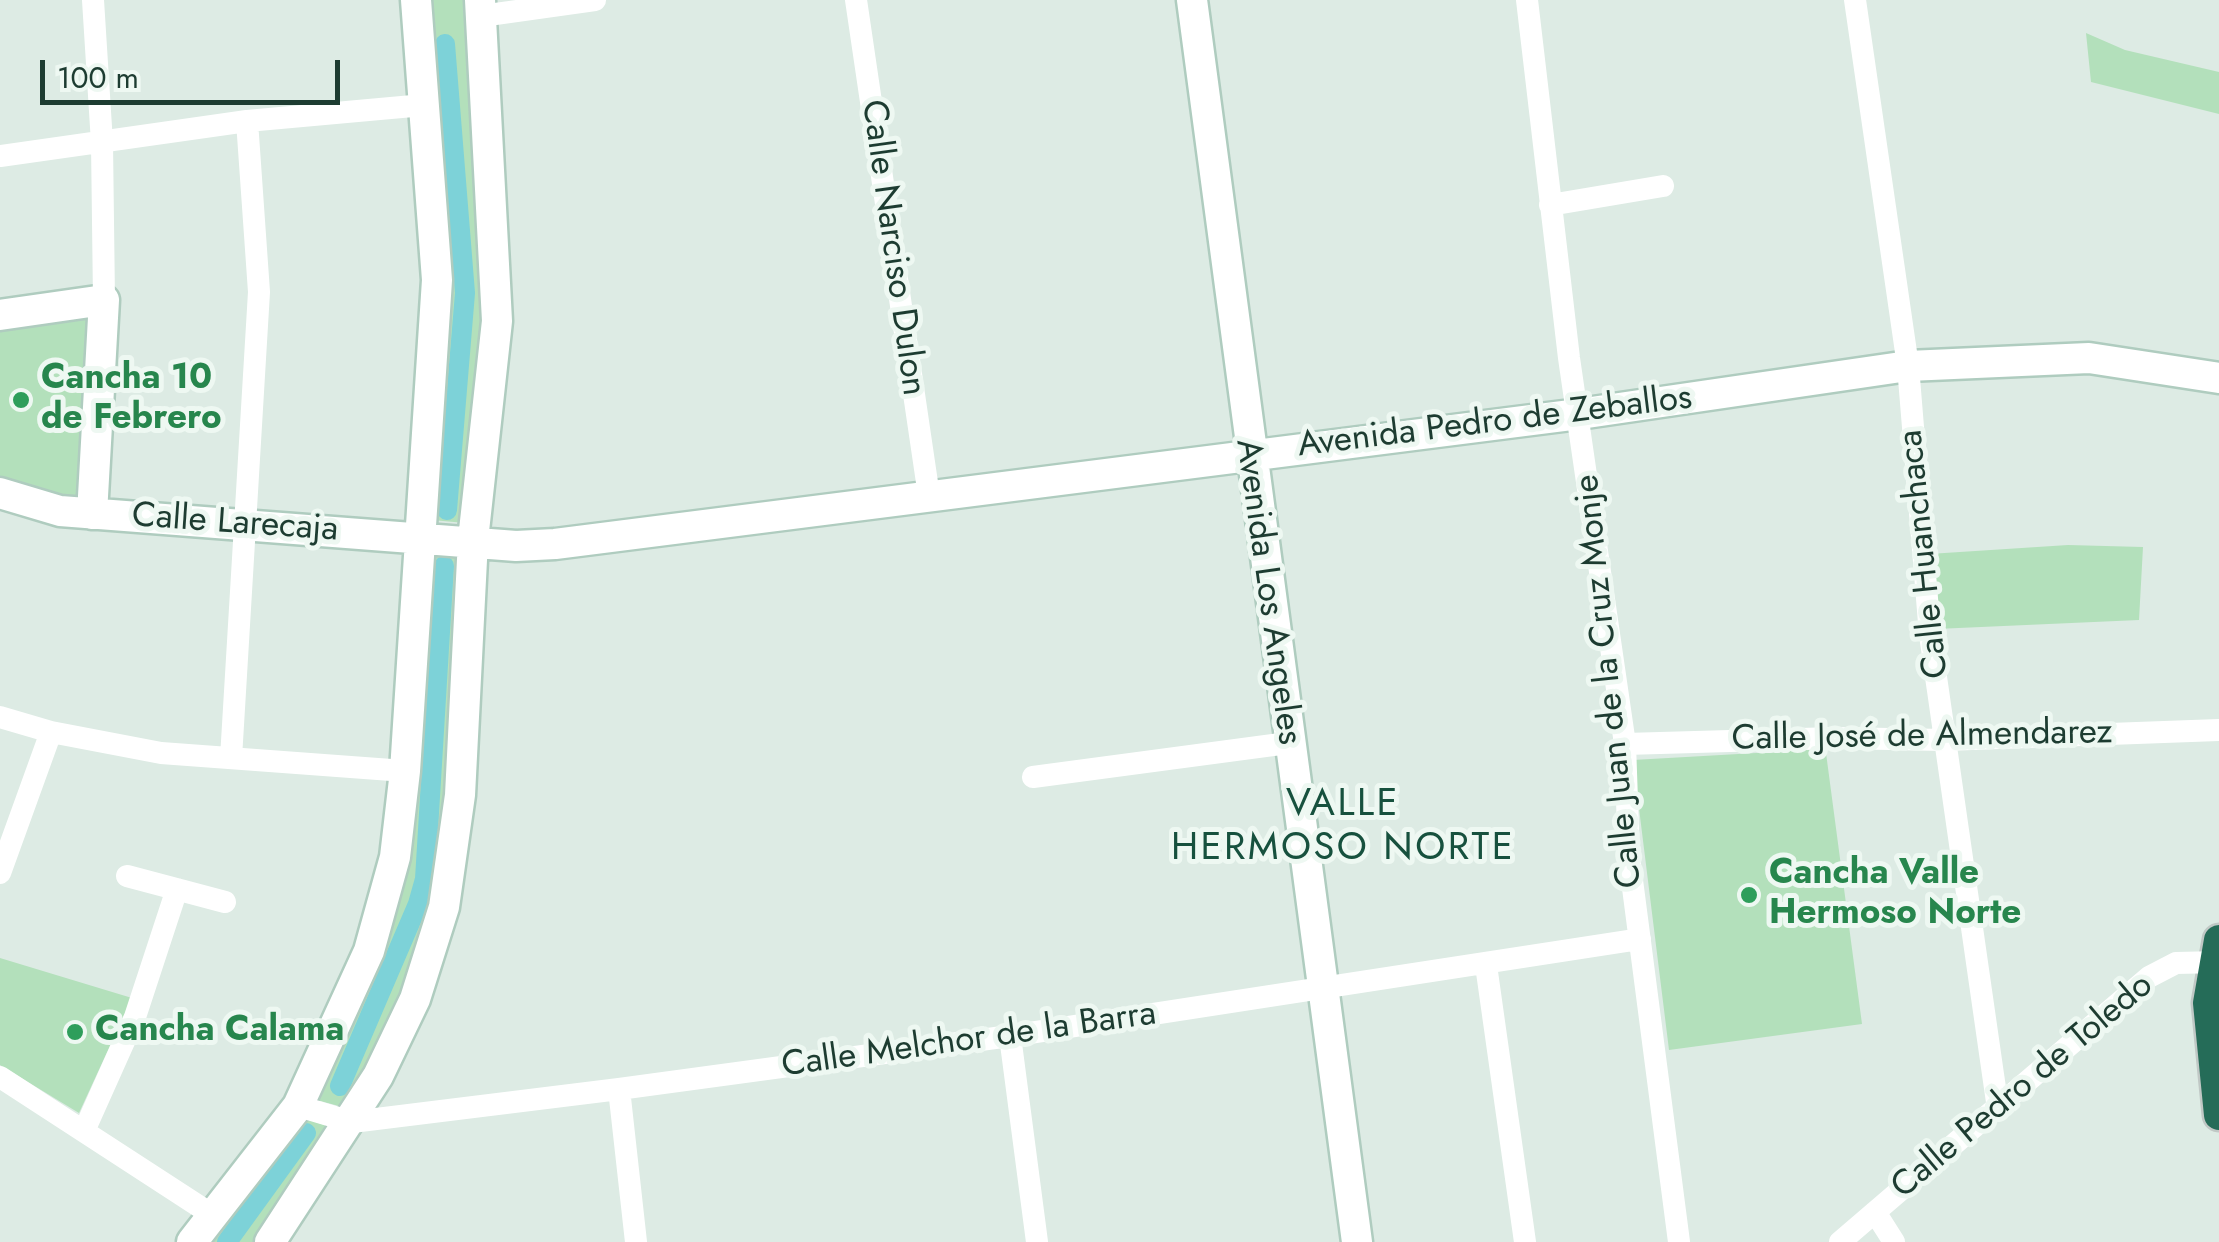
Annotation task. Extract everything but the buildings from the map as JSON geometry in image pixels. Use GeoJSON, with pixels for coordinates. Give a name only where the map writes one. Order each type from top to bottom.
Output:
{"type":"FeatureCollection","features":[{"type":"Feature","properties":{"kind":"highway"},"geometry":{"type":"LineString","coordinates":[[2217,954],[2208,1003],[2219,1115]]}},
{"type":"Feature","properties":{"kind":"street"},"geometry":{"type":"LineString","coordinates":[[92,514],[104,300],[102,144],[93,0]]}},
{"type":"Feature","properties":{"kind":"street"},"geometry":{"type":"LineString","coordinates":[[192,1242],[298,1106],[368,951],[386,900],[405,771],[438,280],[416,0]]}},
{"type":"Feature","properties":{"kind":"street"},"geometry":{"type":"LineString","coordinates":[[270,1242],[352,1122],[414,999],[444,907],[460,795],[473,540],[497,321],[481,8],[594,0]]}},
{"type":"Feature","properties":{"kind":"street","name":"Calle Narciso Dulon"},"geometry":{"type":"LineString","coordinates":[[856,0],[928,496]]}},
{"type":"Feature","properties":{"kind":"street","name":"Avenida Los Angeles"},"geometry":{"type":"LineString","coordinates":[[1192,0],[1249,455],[1357,1242]]}},
{"type":"Feature","properties":{"kind":"street","name":"Calle Juan de la Cruz Monje"},"geometry":{"type":"LineString","coordinates":[[1527,0],[1550,205],[1624,744],[1629,857],[1679,1242]]}},
{"type":"Feature","properties":{"kind":"street","name":"Calle Huanchaca"},"geometry":{"type":"LineString","coordinates":[[1855,0],[1908,366],[1922,548],[1945,740],[1998,1108]]}},
{"type":"Feature","properties":{"kind":"street"},"geometry":{"type":"LineString","coordinates":[[0,156],[247,121],[424,105]]}},
{"type":"Feature","properties":{"kind":"street"},"geometry":{"type":"LineString","coordinates":[[231,758],[259,292],[247,121]]}},
{"type":"Feature","properties":{"kind":"street"},"geometry":{"type":"LineString","coordinates":[[1550,205],[1663,186]]}},
{"type":"Feature","properties":{"kind":"street"},"geometry":{"type":"LineString","coordinates":[[0,315],[104,300]]}},
{"type":"Feature","properties":{"kind":"street","name":"Avenida Pedro de Zeballos"},"geometry":{"type":"LineString","coordinates":[[473,540],[516,546],[555,544],[1579,414],[1908,366],[2089,358],[2219,378]]}},
{"type":"Feature","properties":{"kind":"street","name":"Calle Larecaja"},"geometry":{"type":"LineString","coordinates":[[0,493],[60,512],[473,540]]}},
{"type":"Feature","properties":{"kind":"street"},"geometry":{"type":"LineString","coordinates":[[0,717],[51,732],[160,753],[405,771]]}},
{"type":"Feature","properties":{"kind":"street","name":"Calle José de Almendarez"},"geometry":{"type":"LineString","coordinates":[[1624,744],[1836,738],[1945,740],[2219,730]]}},
{"type":"Feature","properties":{"kind":"street"},"geometry":{"type":"LineString","coordinates":[[0,873],[51,732]]}},
{"type":"Feature","properties":{"kind":"street"},"geometry":{"type":"LineString","coordinates":[[1033,777],[1288,744]]}},
{"type":"Feature","properties":{"kind":"street"},"geometry":{"type":"LineString","coordinates":[[127,876],[225,902]]}},
{"type":"Feature","properties":{"kind":"street"},"geometry":{"type":"LineString","coordinates":[[84,1131],[135,1017],[178,889]]}},
{"type":"Feature","properties":{"kind":"street","name":"Calle Melchor de la Barra"},"geometry":{"type":"LineString","coordinates":[[298,1106],[352,1122],[618,1089],[1010,1036],[1640,939]]}},
{"type":"Feature","properties":{"kind":"street","name":"Calle Pedro de Toledo"},"geometry":{"type":"LineString","coordinates":[[1840,1242],[2149,977],[2176,963],[2217,954]]}},
{"type":"Feature","properties":{"kind":"street"},"geometry":{"type":"LineString","coordinates":[[1486,965],[1525,1242]]}},
{"type":"Feature","properties":{"kind":"street"},"geometry":{"type":"LineString","coordinates":[[1010,1036],[1036,1242]]}},
{"type":"Feature","properties":{"kind":"street"},"geometry":{"type":"LineString","coordinates":[[0,1077],[214,1216]]}},
{"type":"Feature","properties":{"kind":"street"},"geometry":{"type":"LineString","coordinates":[[618,1089],[636,1242]]}},
{"type":"Feature","properties":{"kind":"street"},"geometry":{"type":"LineString","coordinates":[[1876,1212],[1894,1242]]}},
{"type":"Feature","properties":{"kind":"green space"},"geometry":{"type":"Polygon","coordinates":[[[428,0],[470,0],[488,325],[465,523],[432,520],[428,0]]]}},
{"type":"Feature","properties":{"kind":"green space"},"geometry":{"type":"Polygon","coordinates":[[[2086,33],[2125,50],[2219,72],[2219,114],[2091,82],[2086,33]]]}},
{"type":"Feature","properties":{"kind":"green space"},"geometry":{"type":"Polygon","coordinates":[[[88,317],[82,496],[75,501],[0,482],[0,328],[88,317]]]}},
{"type":"Feature","properties":{"kind":"green space"},"geometry":{"type":"Polygon","coordinates":[[[2068,545],[2143,547],[2139,620],[1936,629],[1929,554],[2068,545]]]}},
{"type":"Feature","properties":{"kind":"green space"},"geometry":{"type":"Polygon","coordinates":[[[428,550],[465,552],[442,873],[409,988],[346,1108],[313,1099],[377,956],[428,550]]]}},
{"type":"Feature","properties":{"kind":"green space","name":"Cancha Valle Hermoso Norte"},"geometry":{"type":"Polygon","coordinates":[[[1809,750],[1826,753],[1862,1024],[1669,1050],[1633,760],[1809,750]]]}},
{"type":"Feature","properties":{"kind":"green space"},"geometry":{"type":"Polygon","coordinates":[[[0,958],[132,998],[79,1113],[0,1065],[0,958]]]}},
{"type":"Feature","properties":{"kind":"green space"},"geometry":{"type":"Polygon","coordinates":[[[304,1118],[333,1128],[254,1242],[206,1242],[304,1118]]]}},
{"type":"Feature","properties":{"kind":"waterway"},"geometry":{"type":"LineString","coordinates":[[445,44],[465,293],[447,510]]}},
{"type":"Feature","properties":{"kind":"waterway"},"geometry":{"type":"LineString","coordinates":[[340,1086],[418,904],[425,879],[444,566]]}},
{"type":"Feature","properties":{"kind":"waterway"},"geometry":{"type":"LineString","coordinates":[[227,1242],[306,1133]]}},
{"type":"Feature","properties":{"kind":"place","name":"Cancha 10 de Febrero"},"geometry":{"type":"Point","coordinates":[21,400]}},
{"type":"Feature","properties":{"kind":"place","name":"Cancha Valle Hermoso Norte"},"geometry":{"type":"Point","coordinates":[1749,895]}},
{"type":"Feature","properties":{"kind":"place","name":"Cancha Calama"},"geometry":{"type":"Point","coordinates":[75,1032]}},
{"type":"Feature","properties":{"kind":"district","name":"VALLE HERMOSO NORTE"},"geometry":{"type":"Point","coordinates":[1343,828]}}]}
